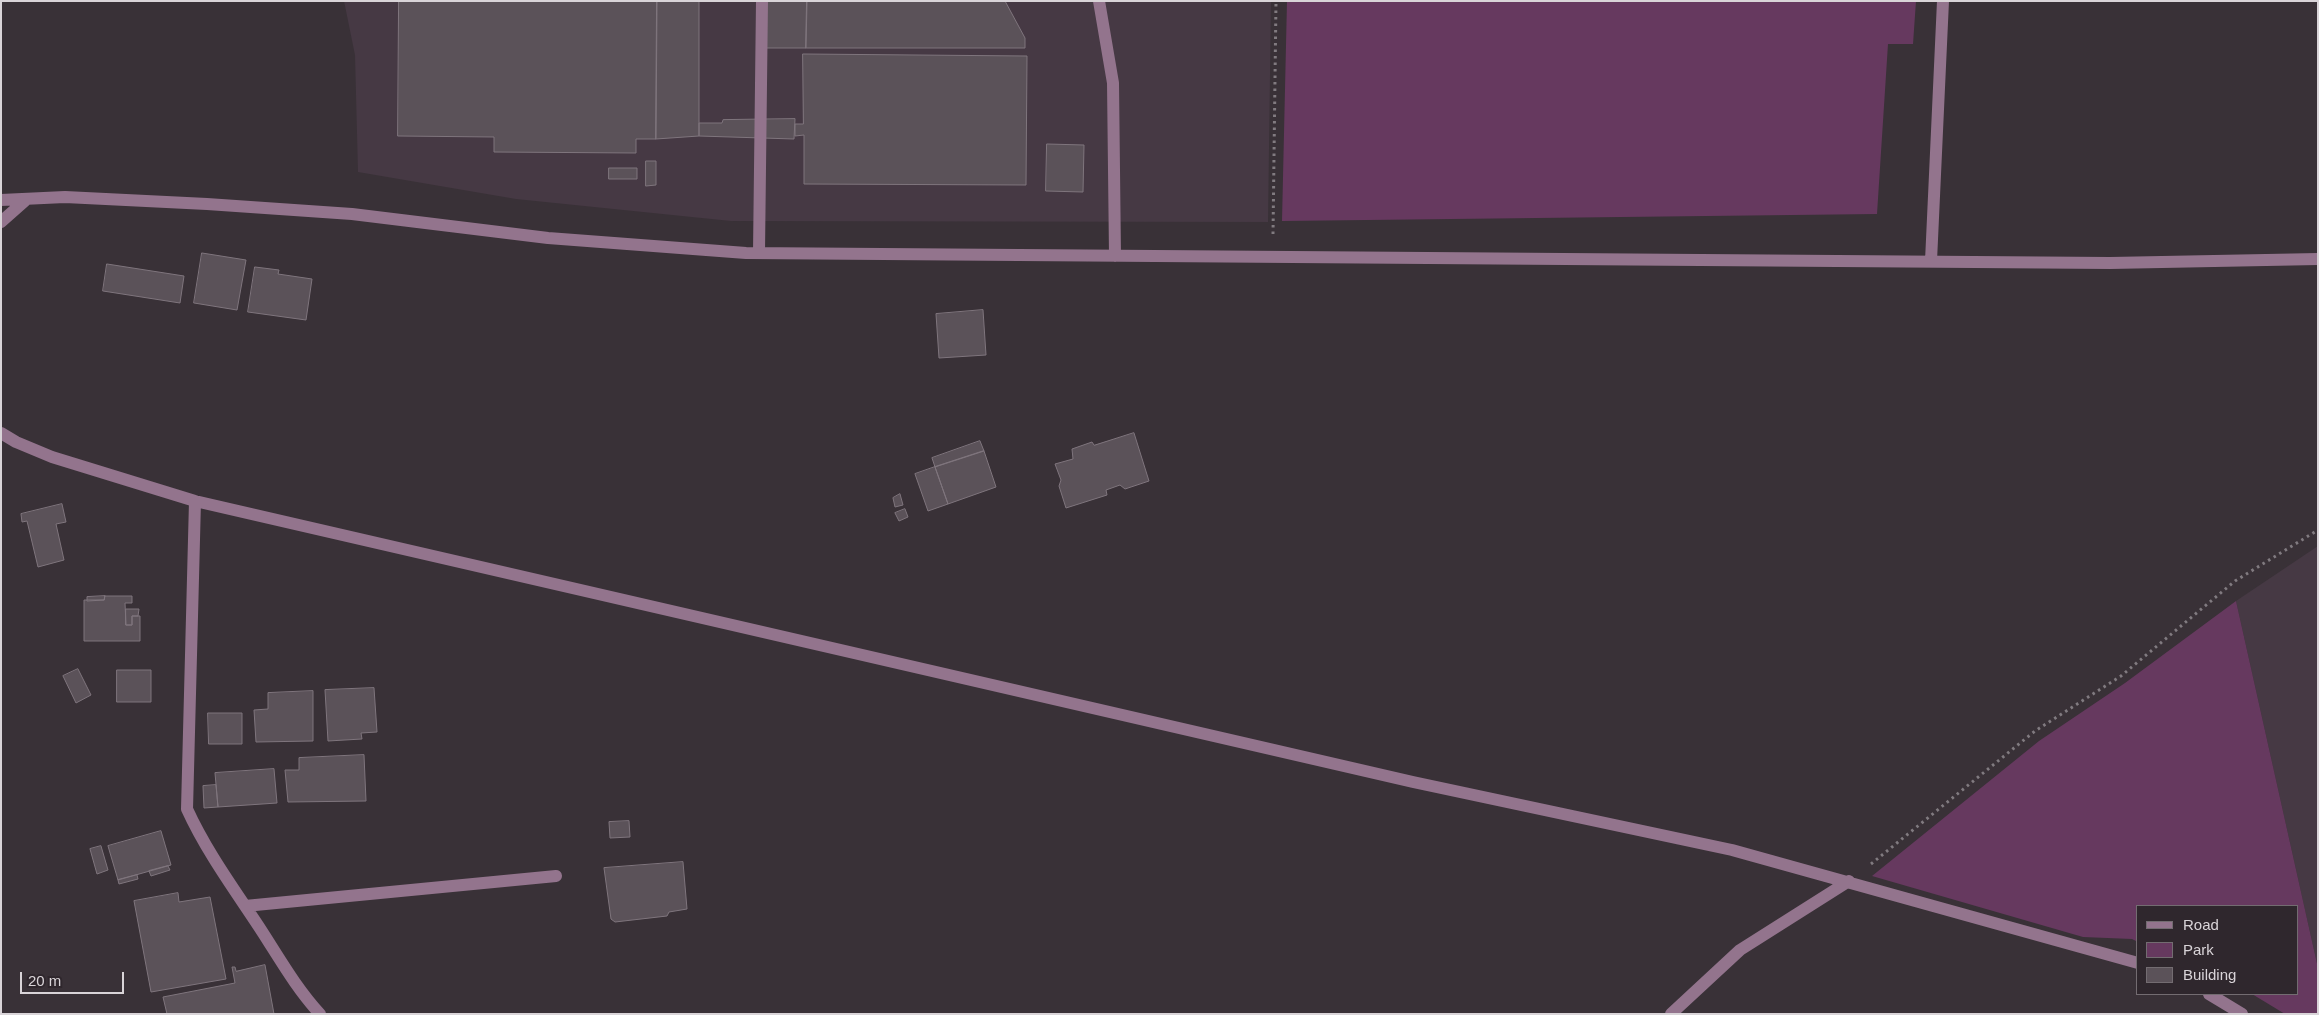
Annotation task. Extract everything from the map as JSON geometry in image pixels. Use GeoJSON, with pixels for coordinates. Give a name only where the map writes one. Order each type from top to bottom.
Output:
{"type":"FeatureCollection","features":[{"type":"Feature","properties":{"kind":"street"},"geometry":{"type":"LineString","coordinates":[[759,252],[762,1]]}},
{"type":"Feature","properties":{"kind":"street"},"geometry":{"type":"LineString","coordinates":[[1100,1],[1113,82],[1115,256]]}},
{"type":"Feature","properties":{"kind":"street"},"geometry":{"type":"LineString","coordinates":[[1931,261],[1943,1]]}},
{"type":"Feature","properties":{"kind":"street"},"geometry":{"type":"LineString","coordinates":[[1,200],[65,198],[188,203],[342,213],[548,238],[759,252],[2110,263],[2318,259]]}},
{"type":"Feature","properties":{"kind":"street"},"geometry":{"type":"LineString","coordinates":[[1,222],[28,199]]}},
{"type":"Feature","properties":{"kind":"street"},"geometry":{"type":"LineString","coordinates":[[1,433],[16,442],[52,457],[194,501],[1413,782],[1732,850],[1849,881],[2136,962]]}},
{"type":"Feature","properties":{"kind":"street"},"geometry":{"type":"LineString","coordinates":[[194,501],[188,809],[199,833],[245,906],[304,996],[320,1014]]}},
{"type":"Feature","properties":{"kind":"street"},"geometry":{"type":"LineString","coordinates":[[245,906],[556,876]]}},
{"type":"Feature","properties":{"kind":"street"},"geometry":{"type":"LineString","coordinates":[[1671,1014],[1740,950],[1849,881]]}},
{"type":"Feature","properties":{"kind":"street"},"geometry":{"type":"LineString","coordinates":[[2210,995],[2242,1014]]}},
{"type":"Feature","properties":{"kind":"path"},"geometry":{"type":"LineString","coordinates":[[1273,257],[1276,1]]}},
{"type":"Feature","properties":{"kind":"path"},"geometry":{"type":"LineString","coordinates":[[1849,881],[2035,731],[2121,676],[2235,581],[2318,530]]}},
{"type":"Feature","properties":{"kind":"shaded area"},"geometry":{"type":"Polygon","coordinates":[[[344,1],[1271,1],[1268,222],[731,221],[516,199],[358,172],[355,55],[344,1]]]}},
{"type":"Feature","properties":{"kind":"shaded area"},"geometry":{"type":"Polygon","coordinates":[[[2318,546],[2318,968],[2236,601],[2318,546]]]}},
{"type":"Feature","properties":{"kind":"green space"},"geometry":{"type":"Polygon","coordinates":[[[1287,1],[1916,1],[1913,44],[1888,44],[1877,214],[1282,221],[1287,1]]]}},
{"type":"Feature","properties":{"kind":"green space"},"geometry":{"type":"Polygon","coordinates":[[[2236,601],[2318,968],[2318,1014],[2285,1014],[2254,995],[2299,995],[2299,905],[2136,905],[2136,941],[2132,939],[2083,937],[1872,876],[2039,741],[2125,683],[2236,601]]]}},
{"type":"Feature","properties":{"kind":"building"},"geometry":{"type":"Polygon","coordinates":[[[399,1],[657,1],[656,139],[636,139],[636,153],[494,152],[494,137],[398,136],[399,1]]]}},
{"type":"Feature","properties":{"kind":"building"},"geometry":{"type":"Polygon","coordinates":[[[657,1],[699,1],[699,136],[656,139],[657,1]]]}},
{"type":"Feature","properties":{"kind":"building"},"geometry":{"type":"Polygon","coordinates":[[[763,1],[807,1],[806,48],[763,48],[763,1]]]}},
{"type":"Feature","properties":{"kind":"building"},"geometry":{"type":"Polygon","coordinates":[[[807,1],[1005,1],[1025,38],[1025,48],[806,48],[807,1]]]}},
{"type":"Feature","properties":{"kind":"building"},"geometry":{"type":"Polygon","coordinates":[[[803,54],[1027,56],[1026,185],[804,184],[804,135],[795,136],[795,124],[803,124],[803,54]]]}},
{"type":"Feature","properties":{"kind":"building"},"geometry":{"type":"Polygon","coordinates":[[[795,119],[794,139],[699,136],[699,123],[722,123],[723,120],[795,119]]]}},
{"type":"Feature","properties":{"kind":"building"},"geometry":{"type":"Polygon","coordinates":[[[1047,144],[1084,145],[1083,192],[1046,191],[1047,144]]]}},
{"type":"Feature","properties":{"kind":"building"},"geometry":{"type":"Polygon","coordinates":[[[646,161],[656,161],[656,185],[646,186],[646,161]]]}},
{"type":"Feature","properties":{"kind":"building"},"geometry":{"type":"Polygon","coordinates":[[[609,168],[637,168],[637,179],[609,179],[609,168]]]}},
{"type":"Feature","properties":{"kind":"building"},"geometry":{"type":"Polygon","coordinates":[[[202,253],[246,260],[237,310],[194,303],[202,253]]]}},
{"type":"Feature","properties":{"kind":"building"},"geometry":{"type":"Polygon","coordinates":[[[107,264],[184,276],[180,303],[103,291],[107,264]]]}},
{"type":"Feature","properties":{"kind":"building"},"geometry":{"type":"Polygon","coordinates":[[[255,267],[279,270],[278,274],[312,279],[306,320],[248,312],[255,267]]]}},
{"type":"Feature","properties":{"kind":"building"},"geometry":{"type":"Polygon","coordinates":[[[983,310],[986,355],[939,358],[936,314],[983,310]]]}},
{"type":"Feature","properties":{"kind":"building"},"geometry":{"type":"Polygon","coordinates":[[[1134,433],[1149,481],[1125,489],[1120,485],[1106,490],[1107,495],[1066,508],[1059,486],[1061,480],[1055,464],[1073,459],[1072,449],[1092,442],[1094,445],[1134,433]]]}},
{"type":"Feature","properties":{"kind":"building"},"geometry":{"type":"Polygon","coordinates":[[[980,441],[984,451],[935,467],[932,458],[980,441]]]}},
{"type":"Feature","properties":{"kind":"building"},"geometry":{"type":"Polygon","coordinates":[[[984,451],[996,487],[948,504],[935,467],[984,451]]]}},
{"type":"Feature","properties":{"kind":"building"},"geometry":{"type":"Polygon","coordinates":[[[935,467],[948,504],[928,511],[915,474],[935,467]]]}},
{"type":"Feature","properties":{"kind":"building"},"geometry":{"type":"Polygon","coordinates":[[[900,494],[903,505],[895,507],[893,498],[900,494]]]}},
{"type":"Feature","properties":{"kind":"building"},"geometry":{"type":"Polygon","coordinates":[[[62,504],[66,522],[56,524],[64,560],[38,567],[27,521],[22,522],[21,514],[62,504]]]}},
{"type":"Feature","properties":{"kind":"building"},"geometry":{"type":"Polygon","coordinates":[[[905,509],[908,517],[899,521],[895,513],[905,509]]]}},
{"type":"Feature","properties":{"kind":"building"},"geometry":{"type":"Polygon","coordinates":[[[105,596],[132,596],[132,603],[125,603],[126,625],[132,625],[132,616],[140,616],[140,641],[84,641],[84,600],[104,600],[105,596]]]}},
{"type":"Feature","properties":{"kind":"building"},"geometry":{"type":"Polygon","coordinates":[[[105,596],[104,600],[87,601],[87,597],[105,596]]]}},
{"type":"Feature","properties":{"kind":"building"},"geometry":{"type":"Polygon","coordinates":[[[126,609],[139,609],[138,616],[132,616],[132,625],[126,625],[126,609]]]}},
{"type":"Feature","properties":{"kind":"building"},"geometry":{"type":"Polygon","coordinates":[[[78,669],[91,695],[76,703],[63,676],[78,669]]]}},
{"type":"Feature","properties":{"kind":"building"},"geometry":{"type":"Polygon","coordinates":[[[117,670],[151,670],[151,702],[117,702],[117,670]]]}},
{"type":"Feature","properties":{"kind":"building"},"geometry":{"type":"Polygon","coordinates":[[[374,688],[377,732],[361,733],[362,739],[328,741],[325,690],[374,688]]]}},
{"type":"Feature","properties":{"kind":"building"},"geometry":{"type":"Polygon","coordinates":[[[313,691],[313,741],[256,742],[254,710],[268,709],[268,693],[313,691]]]}},
{"type":"Feature","properties":{"kind":"building"},"geometry":{"type":"Polygon","coordinates":[[[208,713],[242,713],[242,744],[209,744],[208,713]]]}},
{"type":"Feature","properties":{"kind":"building"},"geometry":{"type":"Polygon","coordinates":[[[364,755],[366,801],[288,802],[285,770],[299,770],[299,758],[364,755]]]}},
{"type":"Feature","properties":{"kind":"building"},"geometry":{"type":"Polygon","coordinates":[[[274,769],[277,803],[218,807],[215,773],[274,769]]]}},
{"type":"Feature","properties":{"kind":"building"},"geometry":{"type":"Polygon","coordinates":[[[216,785],[218,807],[204,808],[203,786],[216,785]]]}},
{"type":"Feature","properties":{"kind":"building"},"geometry":{"type":"Polygon","coordinates":[[[629,821],[630,837],[610,838],[609,822],[629,821]]]}},
{"type":"Feature","properties":{"kind":"building"},"geometry":{"type":"Polygon","coordinates":[[[161,831],[171,865],[118,880],[108,846],[161,831]]]}},
{"type":"Feature","properties":{"kind":"building"},"geometry":{"type":"Polygon","coordinates":[[[101,846],[108,870],[97,874],[90,849],[101,846]]]}},
{"type":"Feature","properties":{"kind":"building"},"geometry":{"type":"Polygon","coordinates":[[[683,862],[687,909],[669,912],[667,916],[615,922],[611,919],[604,868],[683,862]]]}},
{"type":"Feature","properties":{"kind":"building"},"geometry":{"type":"Polygon","coordinates":[[[168,866],[170,870],[151,876],[149,871],[168,866]]]}},
{"type":"Feature","properties":{"kind":"building"},"geometry":{"type":"Polygon","coordinates":[[[137,875],[138,879],[119,884],[118,880],[137,875]]]}},
{"type":"Feature","properties":{"kind":"building"},"geometry":{"type":"Polygon","coordinates":[[[178,893],[179,902],[210,897],[226,979],[151,992],[134,901],[178,893]]]}},
{"type":"Feature","properties":{"kind":"building"},"geometry":{"type":"Polygon","coordinates":[[[265,965],[274,1014],[167,1014],[163,997],[235,983],[232,967],[235,967],[236,971],[265,965]]]}}]}
